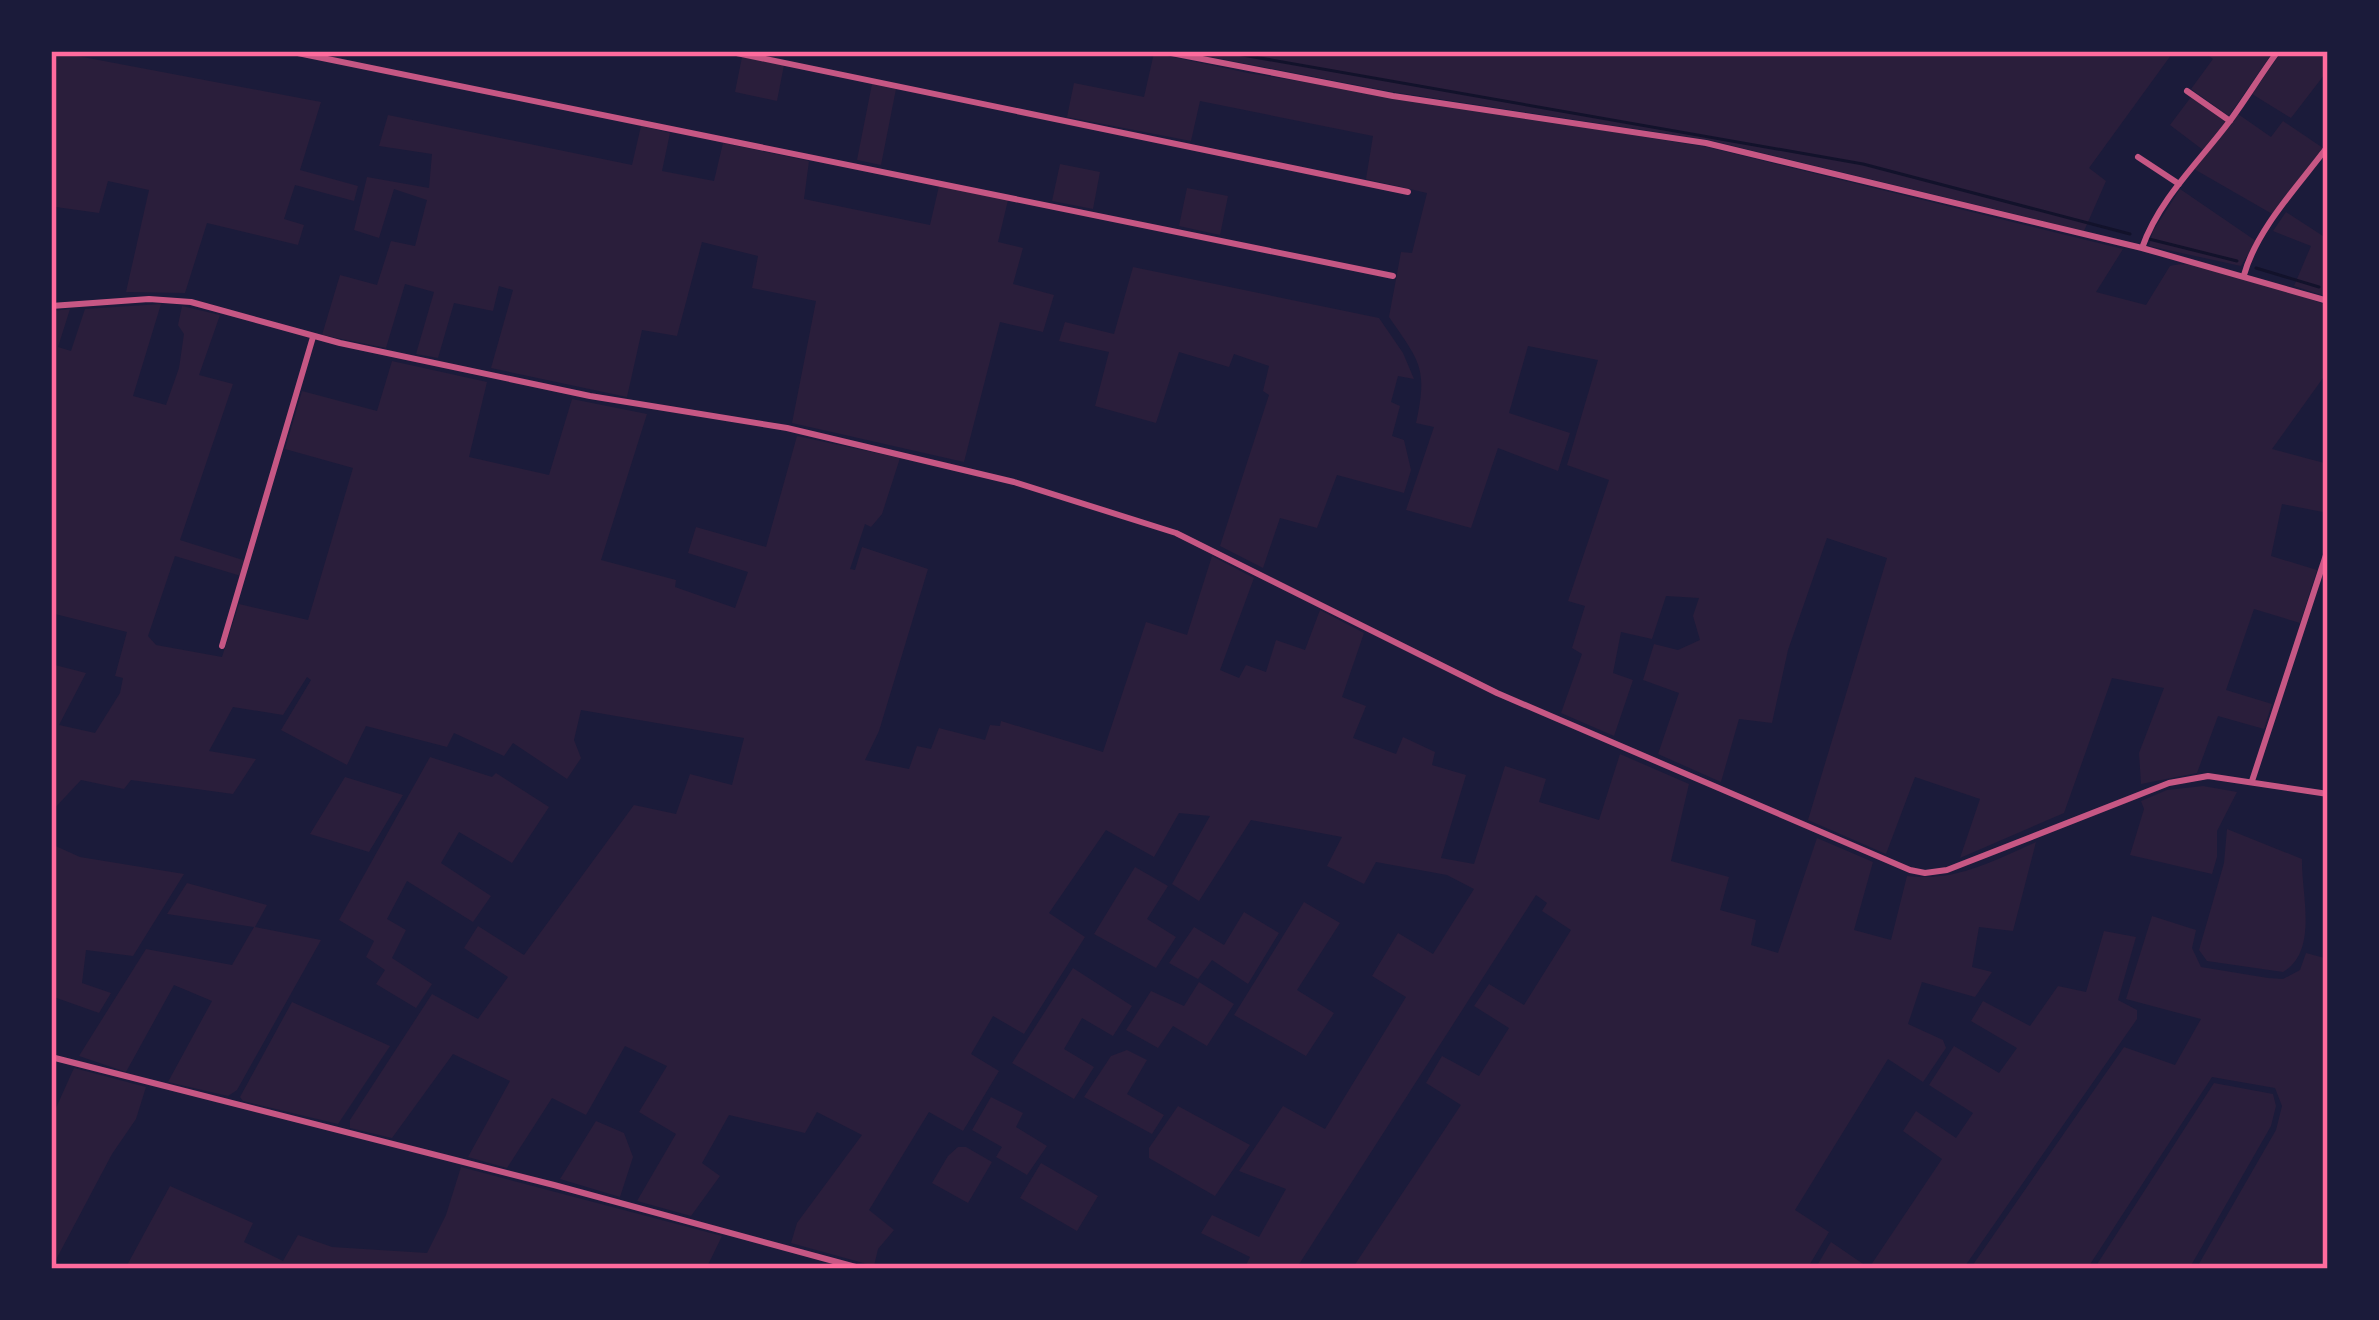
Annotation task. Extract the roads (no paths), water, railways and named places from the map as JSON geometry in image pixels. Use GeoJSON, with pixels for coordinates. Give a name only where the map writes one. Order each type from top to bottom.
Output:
{"type":"FeatureCollection","features":[{"type":"Feature","properties":{"kind":"street"},"geometry":{"type":"LineString","coordinates":[[288,51],[1393,276]]}},
{"type":"Feature","properties":{"kind":"street"},"geometry":{"type":"LineString","coordinates":[[727,51],[1408,192]]}},
{"type":"Feature","properties":{"kind":"street"},"geometry":{"type":"LineString","coordinates":[[1161,51],[1393,96],[1706,143],[2142,248],[2328,301]]}},
{"type":"Feature","properties":{"kind":"street"},"geometry":{"type":"LineString","coordinates":[[2142,248],[2148,230],[2230,121],[2274,52]]}},
{"type":"Feature","properties":{"kind":"street"},"geometry":{"type":"LineString","coordinates":[[2187,91],[2230,121]]}},
{"type":"Feature","properties":{"kind":"street"},"geometry":{"type":"LineString","coordinates":[[2244,274],[2279,213],[2328,146]]}},
{"type":"Feature","properties":{"kind":"street"},"geometry":{"type":"LineString","coordinates":[[2138,157],[2179,184]]}},
{"type":"Feature","properties":{"kind":"street"},"geometry":{"type":"LineString","coordinates":[[51,306],[149,299],[191,302],[237,311],[313,337],[607,399],[787,428],[893,451],[1127,516],[1218,553],[1497,692],[1910,870],[1947,870],[2169,783],[2208,776],[2328,794]]}},
{"type":"Feature","properties":{"kind":"street"},"geometry":{"type":"LineString","coordinates":[[222,646],[313,337]]}},
{"type":"Feature","properties":{"kind":"street"},"geometry":{"type":"LineString","coordinates":[[2252,781],[2328,549]]}},
{"type":"Feature","properties":{"kind":"street"},"geometry":{"type":"LineString","coordinates":[[51,1057],[863,1269]]}},
{"type":"Feature","properties":{"kind":"waterway"},"geometry":{"type":"LineString","coordinates":[[1220,51],[1863,164],[2130,234]]}},
{"type":"Feature","properties":{"kind":"waterway"},"geometry":{"type":"LineString","coordinates":[[2149,239],[2237,261]]}},
{"type":"Feature","properties":{"kind":"waterway"},"geometry":{"type":"LineString","coordinates":[[2256,268],[2319,287]]}}]}
